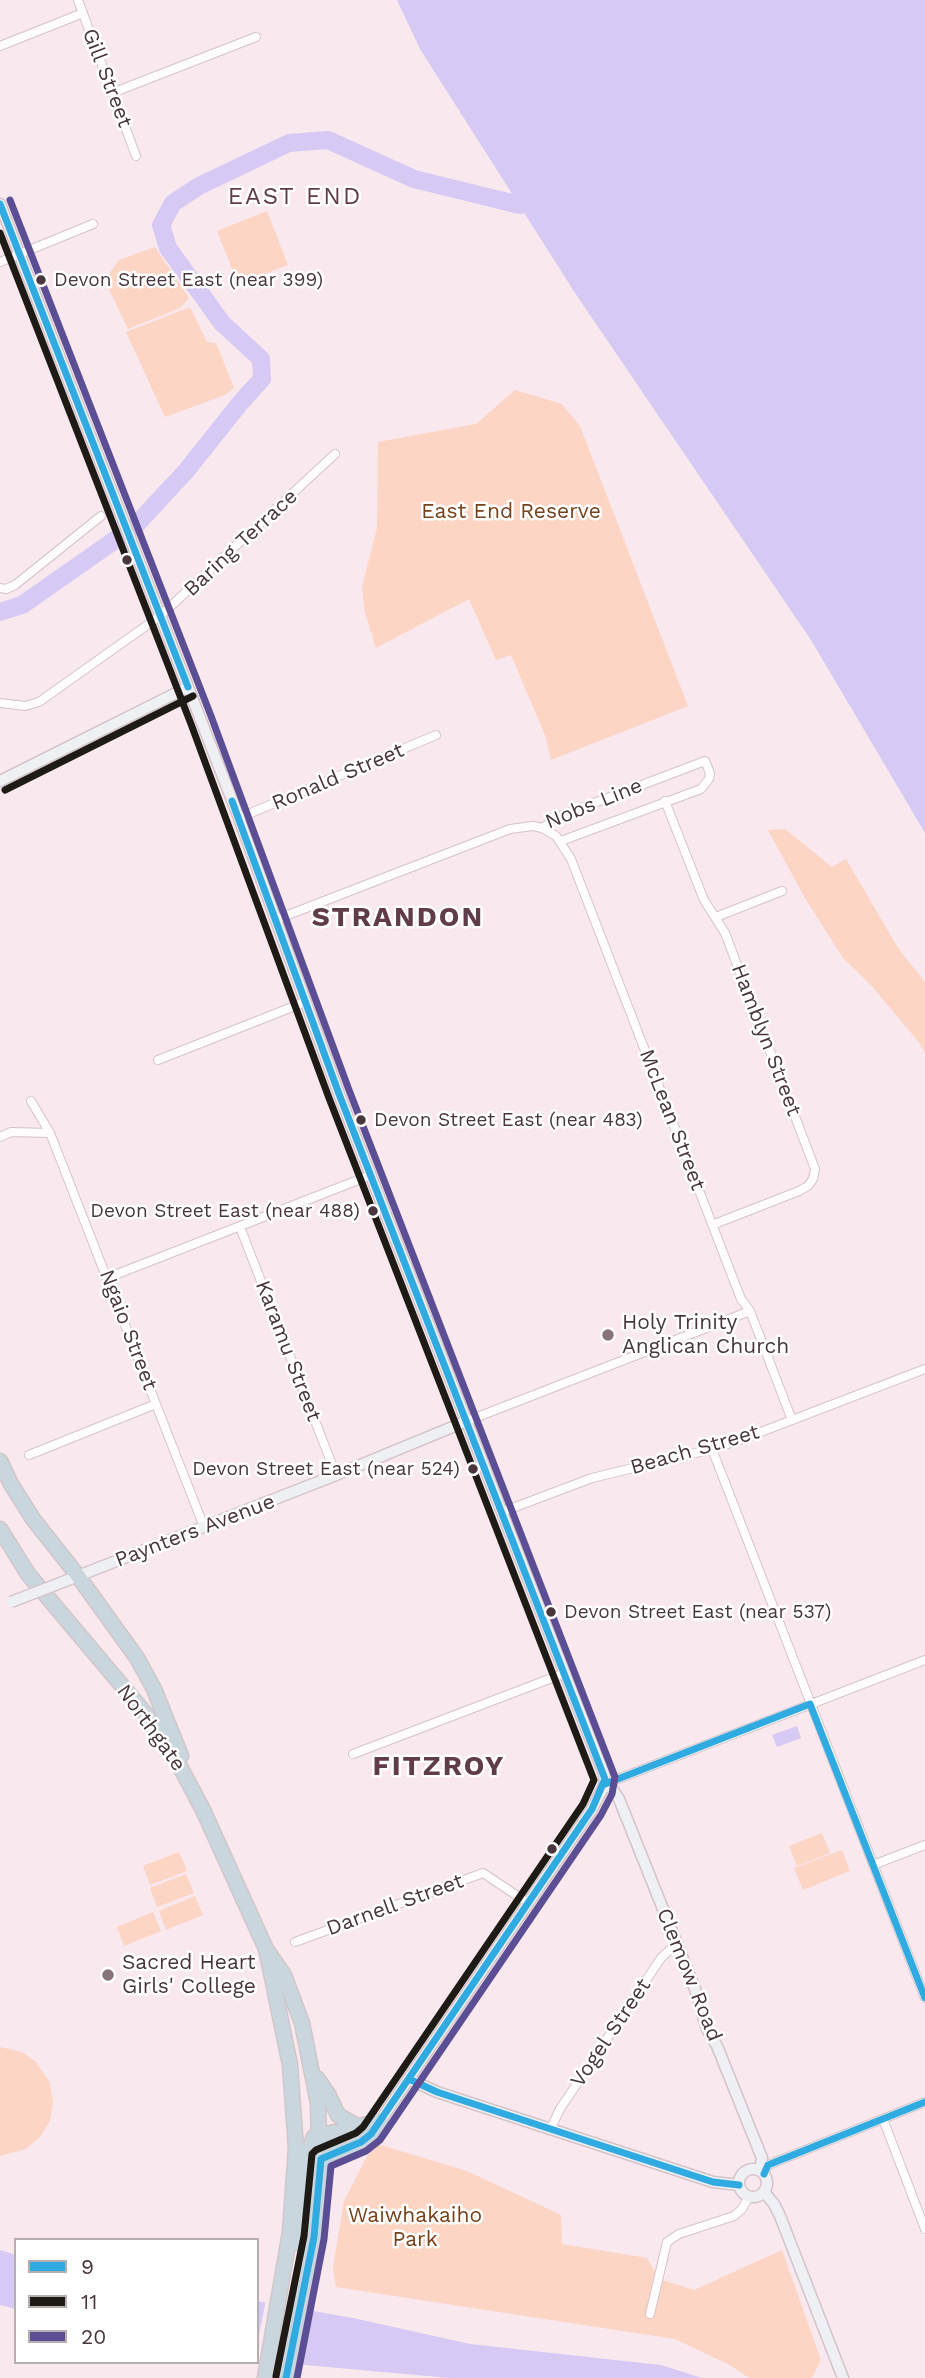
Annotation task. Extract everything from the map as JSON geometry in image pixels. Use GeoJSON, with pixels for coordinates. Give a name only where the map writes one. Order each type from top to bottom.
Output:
{"type":"FeatureCollection","features":[{"type":"Feature","properties":{"kind":"highway"},"geometry":{"type":"LineString","coordinates":[[0,1461],[33,1519],[78,1576],[146,1673],[172,1730],[190,1784]]}},
{"type":"Feature","properties":{"kind":"highway","name":"Northgate"},"geometry":{"type":"LineString","coordinates":[[0,1529],[28,1574],[145,1713],[190,1784],[266,1949],[284,1975],[302,2023],[314,2074],[321,2159],[318,2209],[286,2378]]}},
{"type":"Feature","properties":{"kind":"highway","name":"Northgate"},"geometry":{"type":"LineString","coordinates":[[266,1949],[290,2065],[296,2148],[284,2286]]}},
{"type":"Feature","properties":{"kind":"highway"},"geometry":{"type":"LineString","coordinates":[[314,2074],[338,2115],[357,2126]]}},
{"type":"Feature","properties":{"kind":"highway"},"geometry":{"type":"LineString","coordinates":[[266,2374],[284,2286],[304,2212],[309,2149],[314,2137],[380,2121]]}},
{"type":"Feature","properties":{"kind":"highway"},"geometry":{"type":"LineString","coordinates":[[321,2159],[361,2142],[380,2121]]}},
{"type":"Feature","properties":{"kind":"main road","name":"Clemow Road"},"geometry":{"type":"LineString","coordinates":[[0,204],[239,818],[305,1002],[602,1769],[605,1784],[619,1799],[695,1989],[707,2028],[718,2046],[762,2158],[762,2172]]}},
{"type":"Feature","properties":{"kind":"main road"},"geometry":{"type":"LineString","coordinates":[[0,781],[188,687]]}},
{"type":"Feature","properties":{"kind":"main road","name":"Paynters Avenue"},"geometry":{"type":"LineString","coordinates":[[6,1604],[337,1475],[467,1421]]}},
{"type":"Feature","properties":{"kind":"main road"},"geometry":{"type":"LineString","coordinates":[[380,2121],[592,1809],[605,1784]]}},
{"type":"Feature","properties":{"kind":"main road"},"geometry":{"type":"LineString","coordinates":[[409,2079],[437,2092],[713,2182],[739,2185]]}},
{"type":"Feature","properties":{"kind":"main road"},"geometry":{"type":"LineString","coordinates":[[747,2170],[762,2172],[767,2181],[764,2192],[757,2196],[742,2192],[739,2185],[741,2176],[747,2170]]}},
{"type":"Feature","properties":{"kind":"main road"},"geometry":{"type":"LineString","coordinates":[[764,2192],[780,2216],[843,2378]]}},
{"type":"Feature","properties":{"kind":"street","name":"Gill Street"},"geometry":{"type":"LineString","coordinates":[[78,0],[136,156]]}},
{"type":"Feature","properties":{"kind":"street"},"geometry":{"type":"LineString","coordinates":[[0,46],[83,13]]}},
{"type":"Feature","properties":{"kind":"street"},"geometry":{"type":"LineString","coordinates":[[113,93],[256,37]]}},
{"type":"Feature","properties":{"kind":"street"},"geometry":{"type":"LineString","coordinates":[[0,262],[93,224]]}},
{"type":"Feature","properties":{"kind":"street","name":"Baring Terrace"},"geometry":{"type":"LineString","coordinates":[[0,703],[25,706],[39,702],[160,616],[335,454]]}},
{"type":"Feature","properties":{"kind":"street"},"geometry":{"type":"LineString","coordinates":[[0,588],[6,589],[15,585],[101,516]]}},
{"type":"Feature","properties":{"kind":"street","name":"Ronald Street"},"geometry":{"type":"LineString","coordinates":[[239,818],[436,735]]}},
{"type":"Feature","properties":{"kind":"street","name":"Nobs Line"},"geometry":{"type":"LineString","coordinates":[[275,920],[503,831],[522,826],[542,828],[560,816],[705,761],[710,774],[706,785],[701,789],[561,841]]}},
{"type":"Feature","properties":{"kind":"street","name":"Hamblyn Street"},"geometry":{"type":"LineString","coordinates":[[665,801],[704,900],[730,946],[815,1169],[808,1186],[799,1191],[712,1225]]}},
{"type":"Feature","properties":{"kind":"street","name":"McLean Street"},"geometry":{"type":"LineString","coordinates":[[542,828],[561,841],[571,859],[741,1299],[750,1311],[793,1420]]}},
{"type":"Feature","properties":{"kind":"street"},"geometry":{"type":"LineString","coordinates":[[716,917],[782,891]]}},
{"type":"Feature","properties":{"kind":"street"},"geometry":{"type":"LineString","coordinates":[[158,1060],[305,1002]]}},
{"type":"Feature","properties":{"kind":"street","name":"Ngaio Street"},"geometry":{"type":"LineString","coordinates":[[31,1101],[50,1133],[204,1527]]}},
{"type":"Feature","properties":{"kind":"street"},"geometry":{"type":"LineString","coordinates":[[0,1128],[11,1132],[50,1133]]}},
{"type":"Feature","properties":{"kind":"street"},"geometry":{"type":"LineString","coordinates":[[0,1137],[11,1132]]}},
{"type":"Feature","properties":{"kind":"street"},"geometry":{"type":"LineString","coordinates":[[107,1278],[371,1175]]}},
{"type":"Feature","properties":{"kind":"street","name":"Karamu Street"},"geometry":{"type":"LineString","coordinates":[[240,1227],[337,1475]]}},
{"type":"Feature","properties":{"kind":"street"},"geometry":{"type":"LineString","coordinates":[[467,1421],[750,1311]]}},
{"type":"Feature","properties":{"kind":"street","name":"Beach Street"},"geometry":{"type":"LineString","coordinates":[[502,1512],[592,1478],[712,1449],[925,1368]]}},
{"type":"Feature","properties":{"kind":"street"},"geometry":{"type":"LineString","coordinates":[[29,1455],[156,1404]]}},
{"type":"Feature","properties":{"kind":"street"},"geometry":{"type":"LineString","coordinates":[[712,1449],[873,1865],[921,1975],[925,1998]]}},
{"type":"Feature","properties":{"kind":"street"},"geometry":{"type":"LineString","coordinates":[[605,1784],[925,1660]]}},
{"type":"Feature","properties":{"kind":"street"},"geometry":{"type":"LineString","coordinates":[[353,1754],[565,1673]]}},
{"type":"Feature","properties":{"kind":"street"},"geometry":{"type":"LineString","coordinates":[[873,1865],[925,1844]]}},
{"type":"Feature","properties":{"kind":"street","name":"Darnell Street"},"geometry":{"type":"LineString","coordinates":[[295,1942],[483,1873],[528,1903]]}},
{"type":"Feature","properties":{"kind":"street","name":"Vogel Street"},"geometry":{"type":"LineString","coordinates":[[551,2128],[560,2109],[661,1958],[676,1944]]}},
{"type":"Feature","properties":{"kind":"street"},"geometry":{"type":"LineString","coordinates":[[762,2172],[768,2165],[925,2102]]}},
{"type":"Feature","properties":{"kind":"street"},"geometry":{"type":"LineString","coordinates":[[883,2119],[925,2229]]}},
{"type":"Feature","properties":{"kind":"street"},"geometry":{"type":"LineString","coordinates":[[650,2314],[667,2242],[679,2234],[734,2216],[742,2209],[749,2196]]}},
{"type":"Feature","properties":{"kind":"green space"},"geometry":{"type":"Polygon","coordinates":[[[267,211],[288,265],[238,284],[217,231],[267,211]]]}},
{"type":"Feature","properties":{"kind":"green space"},"geometry":{"type":"Polygon","coordinates":[[[155,247],[189,298],[180,308],[128,329],[107,285],[109,274],[119,260],[155,247]]]}},
{"type":"Feature","properties":{"kind":"green space"},"geometry":{"type":"Polygon","coordinates":[[[190,307],[207,342],[216,343],[234,388],[225,395],[165,417],[126,332],[190,307]]]}},
{"type":"Feature","properties":{"kind":"green space","name":"East End Reserve"},"geometry":{"type":"Polygon","coordinates":[[[515,390],[562,404],[580,426],[688,706],[551,760],[545,735],[511,655],[496,660],[469,599],[376,648],[365,613],[362,587],[377,528],[378,442],[476,424],[515,390]]]}},
{"type":"Feature","properties":{"kind":"green space"},"geometry":{"type":"Polygon","coordinates":[[[785,829],[832,867],[846,859],[898,948],[925,982],[925,1053],[869,983],[843,958],[805,898],[768,830],[785,829]]]}},
{"type":"Feature","properties":{"kind":"green space"},"geometry":{"type":"Polygon","coordinates":[[[822,1833],[830,1853],[797,1866],[789,1846],[822,1833]]]}},
{"type":"Feature","properties":{"kind":"green space"},"geometry":{"type":"Polygon","coordinates":[[[842,1850],[850,1871],[803,1890],[794,1868],[842,1850]]]}},
{"type":"Feature","properties":{"kind":"green space"},"geometry":{"type":"Polygon","coordinates":[[[179,1852],[187,1871],[150,1885],[143,1866],[179,1852]]]}},
{"type":"Feature","properties":{"kind":"green space"},"geometry":{"type":"Polygon","coordinates":[[[186,1874],[194,1893],[157,1907],[150,1888],[186,1874]]]}},
{"type":"Feature","properties":{"kind":"green space"},"geometry":{"type":"Polygon","coordinates":[[[195,1896],[203,1915],[166,1930],[159,1911],[195,1896]]]}},
{"type":"Feature","properties":{"kind":"green space"},"geometry":{"type":"Polygon","coordinates":[[[153,1912],[161,1931],[124,1946],[117,1927],[153,1912]]]}},
{"type":"Feature","properties":{"kind":"green space"},"geometry":{"type":"Polygon","coordinates":[[[0,2047],[22,2052],[36,2062],[50,2083],[53,2102],[50,2121],[40,2137],[26,2149],[0,2156],[0,2047]]]}},
{"type":"Feature","properties":{"kind":"green space","name":"Waiwhakaiho Park"},"geometry":{"type":"Polygon","coordinates":[[[374,2143],[467,2171],[561,2215],[562,2244],[647,2258],[659,2279],[694,2290],[782,2250],[821,2360],[812,2378],[749,2378],[730,2365],[675,2339],[336,2287],[333,2268],[344,2201],[374,2143]]]}},
{"type":"Feature","properties":{"kind":"shaded area"},"geometry":{"type":"Polygon","coordinates":[[[397,0],[925,0],[925,833],[811,640],[577,296],[420,49],[397,0]]]}},
{"type":"Feature","properties":{"kind":"shaded area"},"geometry":{"type":"Polygon","coordinates":[[[797,1726],[801,1738],[777,1747],[772,1735],[797,1726]]]}},
{"type":"Feature","properties":{"kind":"shaded area"},"geometry":{"type":"Polygon","coordinates":[[[0,2250],[14,2254],[14,2308],[0,2305],[0,2250]]]}},
{"type":"Feature","properties":{"kind":"shaded area"},"geometry":{"type":"Polygon","coordinates":[[[259,2301],[353,2318],[470,2344],[661,2365],[702,2378],[450,2378],[261,2361],[259,2301]]]}},
{"type":"Feature","properties":{"kind":"pier"},"geometry":{"type":"Polygon","coordinates":[[[266,2299],[289,2303],[277,2366],[259,2363],[259,2335],[266,2299]]]}},
{"type":"Feature","properties":{"kind":"pier"},"geometry":{"type":"Polygon","coordinates":[[[292,2303],[311,2307],[300,2368],[280,2366],[292,2303]]]}},
{"type":"Feature","properties":{"kind":"waterway"},"geometry":{"type":"LineString","coordinates":[[0,612],[22,605],[135,526],[186,471],[262,379],[261,359],[222,323],[168,248],[161,225],[173,203],[199,186],[289,143],[328,140],[414,179],[520,205]]}},
{"type":"Feature","properties":{"kind":"transit line","name":"20"},"geometry":{"type":"LineString","coordinates":[[10,200],[211,716],[349,1090],[615,1777],[612,1794],[601,1815],[380,2140],[366,2151],[331,2166],[324,2239],[297,2378]]}},
{"type":"Feature","properties":{"kind":"transit line","name":"9"},"geometry":{"type":"LineString","coordinates":[[0,204],[188,687]]}},
{"type":"Feature","properties":{"kind":"transit line","name":"11"},"geometry":{"type":"LineString","coordinates":[[0,233],[191,724],[329,1098],[594,1780],[583,1804],[363,2127],[312,2154],[304,2236],[276,2376]]}},
{"type":"Feature","properties":{"kind":"transit line","name":"11"},"geometry":{"type":"LineString","coordinates":[[5,790],[193,696]]}},
{"type":"Feature","properties":{"kind":"transit line","name":"9"},"geometry":{"type":"LineString","coordinates":[[232,801],[339,1094],[605,1779],[592,1809],[371,2134],[361,2142],[321,2159],[314,2237],[286,2378]]}},
{"type":"Feature","properties":{"kind":"transit line","name":"9"},"geometry":{"type":"LineString","coordinates":[[605,1784],[810,1704],[925,1998]]}},
{"type":"Feature","properties":{"kind":"transit line","name":"9"},"geometry":{"type":"LineString","coordinates":[[409,2079],[437,2092],[713,2182],[739,2185]]}},
{"type":"Feature","properties":{"kind":"transit line","name":"9"},"geometry":{"type":"LineString","coordinates":[[764,2174],[768,2165],[925,2102]]}},
{"type":"Feature","properties":{"kind":"place","name":"Devon Street East (near 399)"},"geometry":{"type":"Point","coordinates":[41,280]}},
{"type":"Feature","properties":{"kind":"place","name":"Devon Street East (near 483)"},"geometry":{"type":"Point","coordinates":[361,1120]}},
{"type":"Feature","properties":{"kind":"place","name":"Devon Street East (near 488)"},"geometry":{"type":"Point","coordinates":[373,1211]}},
{"type":"Feature","properties":{"kind":"place","name":"Holy Trinity Anglican Church"},"geometry":{"type":"Point","coordinates":[608,1335]}},
{"type":"Feature","properties":{"kind":"place","name":"Devon Street East (near 524)"},"geometry":{"type":"Point","coordinates":[473,1469]}},
{"type":"Feature","properties":{"kind":"place","name":"Devon Street East (near 537)"},"geometry":{"type":"Point","coordinates":[551,1612]}},
{"type":"Feature","properties":{"kind":"place","name":"Sacred Heart Girls' College"},"geometry":{"type":"Point","coordinates":[108,1975]}},
{"type":"Feature","properties":{"kind":"district","name":"EAST END"},"geometry":{"type":"Point","coordinates":[295,197]}},
{"type":"Feature","properties":{"kind":"district","name":"STRANDON"},"geometry":{"type":"Point","coordinates":[398,918]}},
{"type":"Feature","properties":{"kind":"district","name":"FITZROY"},"geometry":{"type":"Point","coordinates":[439,1767]}}]}
